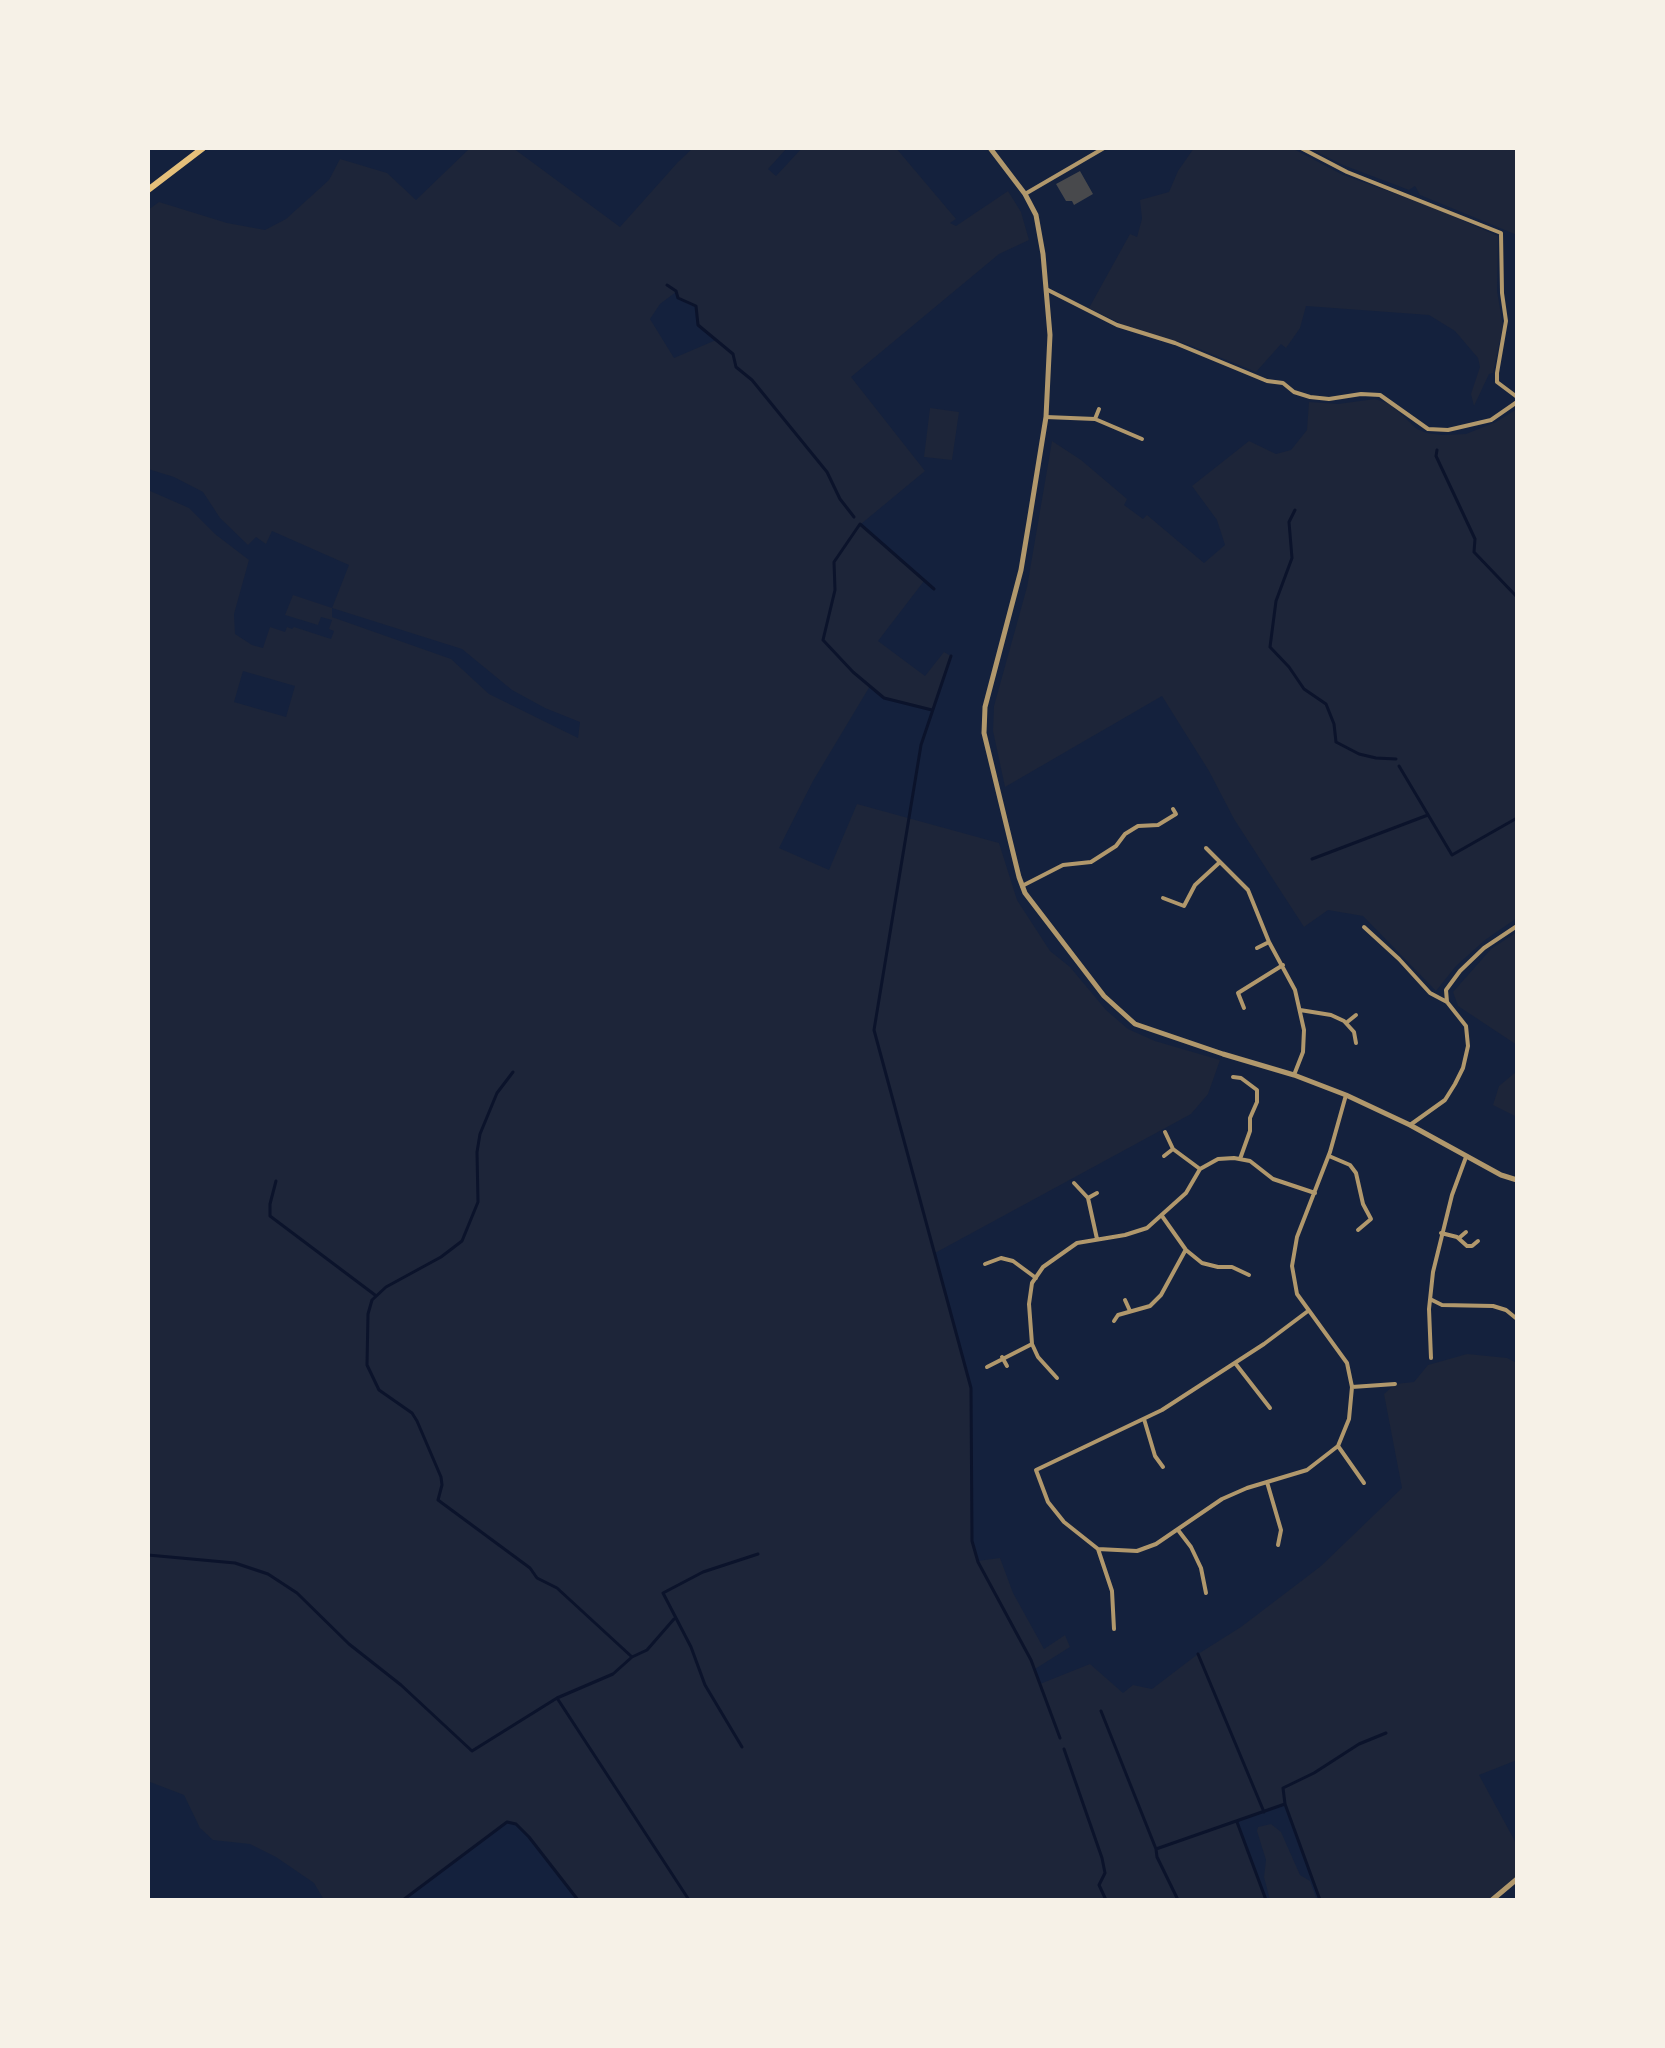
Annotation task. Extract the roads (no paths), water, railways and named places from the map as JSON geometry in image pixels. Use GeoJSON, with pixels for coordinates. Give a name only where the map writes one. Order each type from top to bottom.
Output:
{"type":"FeatureCollection","features":[{"type":"Feature","properties":{"kind":"main road"},"geometry":{"type":"LineString","coordinates":[[148,190],[203,148]]}},
{"type":"Feature","properties":{"kind":"street"},"geometry":{"type":"LineString","coordinates":[[990,148],[1025,194],[1036,215],[1050,335],[1046,417],[1021,570],[985,707],[984,733],[1022,886],[1104,996],[1125,1016],[1151,1030],[1294,1075],[1346,1095],[1517,1180]]}},
{"type":"Feature","properties":{"kind":"street"},"geometry":{"type":"LineString","coordinates":[[1025,194],[1104,148]]}},
{"type":"Feature","properties":{"kind":"street"},"geometry":{"type":"LineString","coordinates":[[1046,289],[1117,325],[1175,343],[1267,381],[1283,383],[1294,392],[1310,397],[1329,399],[1361,394],[1380,395],[1428,429],[1448,430],[1491,420],[1517,399],[1497,382],[1506,321],[1502,293],[1501,233],[1347,172],[1301,148]]}},
{"type":"Feature","properties":{"kind":"street"},"geometry":{"type":"LineString","coordinates":[[1095,419],[1099,409]]}},
{"type":"Feature","properties":{"kind":"street"},"geometry":{"type":"LineString","coordinates":[[1046,417],[1095,419],[1142,439]]}},
{"type":"Feature","properties":{"kind":"street"},"geometry":{"type":"LineString","coordinates":[[1022,886],[1063,865],[1091,862],[1116,846],[1125,834],[1138,826],[1158,825],[1176,814],[1173,809]]}},
{"type":"Feature","properties":{"kind":"street"},"geometry":{"type":"LineString","coordinates":[[1206,848],[1248,890],[1269,942],[1295,990],[1304,1030],[1303,1052],[1294,1075]]}},
{"type":"Feature","properties":{"kind":"street"},"geometry":{"type":"LineString","coordinates":[[1163,898],[1184,906],[1195,885],[1220,862]]}},
{"type":"Feature","properties":{"kind":"street"},"geometry":{"type":"LineString","coordinates":[[1447,1002],[1446,990],[1460,971],[1484,948],[1517,926]]}},
{"type":"Feature","properties":{"kind":"street"},"geometry":{"type":"LineString","coordinates":[[1364,927],[1430,993],[1447,1002],[1466,1026],[1468,1046],[1463,1068],[1445,1100],[1410,1125]]}},
{"type":"Feature","properties":{"kind":"street"},"geometry":{"type":"LineString","coordinates":[[1257,948],[1269,942]]}},
{"type":"Feature","properties":{"kind":"street"},"geometry":{"type":"LineString","coordinates":[[1244,1008],[1238,993],[1283,965]]}},
{"type":"Feature","properties":{"kind":"street"},"geometry":{"type":"LineString","coordinates":[[1300,1010],[1331,1015],[1346,1023],[1354,1032],[1356,1043]]}},
{"type":"Feature","properties":{"kind":"street"},"geometry":{"type":"LineString","coordinates":[[1346,1023],[1356,1015]]}},
{"type":"Feature","properties":{"kind":"street"},"geometry":{"type":"LineString","coordinates":[[1233,1077],[1241,1078],[1257,1090],[1250,1131],[1240,1159]]}},
{"type":"Feature","properties":{"kind":"street"},"geometry":{"type":"LineString","coordinates":[[1098,1549],[1137,1551],[1156,1544],[1222,1499],[1307,1470],[1338,1446],[1349,1419],[1352,1387],[1347,1363],[1297,1294],[1292,1266],[1297,1237],[1329,1156],[1346,1095]]}},
{"type":"Feature","properties":{"kind":"street"},"geometry":{"type":"LineString","coordinates":[[1165,1132],[1173,1149],[1200,1169]]}},
{"type":"Feature","properties":{"kind":"street"},"geometry":{"type":"LineString","coordinates":[[1164,1156],[1173,1149]]}},
{"type":"Feature","properties":{"kind":"street"},"geometry":{"type":"LineString","coordinates":[[1329,1156],[1350,1165],[1356,1173],[1363,1204],[1371,1219],[1358,1230]]}},
{"type":"Feature","properties":{"kind":"street"},"geometry":{"type":"LineString","coordinates":[[1431,1358],[1430,1299],[1441,1233],[1466,1157]]}},
{"type":"Feature","properties":{"kind":"street"},"geometry":{"type":"LineString","coordinates":[[1057,1378],[1038,1357],[1032,1344],[1029,1304],[1036,1278],[1043,1267],[1060,1254],[1077,1243],[1147,1228],[1186,1193],[1200,1169],[1218,1159],[1250,1161],[1273,1179],[1315,1193]]}},
{"type":"Feature","properties":{"kind":"street"},"geometry":{"type":"LineString","coordinates":[[1074,1183],[1088,1198],[1097,1239]]}},
{"type":"Feature","properties":{"kind":"street"},"geometry":{"type":"LineString","coordinates":[[1088,1198],[1097,1193]]}},
{"type":"Feature","properties":{"kind":"street"},"geometry":{"type":"LineString","coordinates":[[1162,1216],[1186,1250],[1202,1263],[1232,1267],[1249,1275]]}},
{"type":"Feature","properties":{"kind":"street"},"geometry":{"type":"LineString","coordinates":[[1459,1238],[1466,1232]]}},
{"type":"Feature","properties":{"kind":"street"},"geometry":{"type":"LineString","coordinates":[[1441,1233],[1459,1238],[1467,1246],[1478,1241]]}},
{"type":"Feature","properties":{"kind":"street"},"geometry":{"type":"LineString","coordinates":[[1114,1321],[1118,1315],[1150,1306],[1161,1295],[1186,1250]]}},
{"type":"Feature","properties":{"kind":"street"},"geometry":{"type":"LineString","coordinates":[[985,1264],[1001,1258],[1013,1261],[1036,1278]]}},
{"type":"Feature","properties":{"kind":"street"},"geometry":{"type":"LineString","coordinates":[[1430,1299],[1442,1305],[1493,1306],[1506,1310],[1517,1319]]}},
{"type":"Feature","properties":{"kind":"street"},"geometry":{"type":"LineString","coordinates":[[1125,1300],[1130,1311]]}},
{"type":"Feature","properties":{"kind":"street"},"geometry":{"type":"LineString","coordinates":[[1114,1629],[1112,1591],[1098,1549],[1064,1522],[1048,1502],[1036,1470],[1144,1419],[1235,1363],[1308,1311]]}},
{"type":"Feature","properties":{"kind":"street"},"geometry":{"type":"LineString","coordinates":[[987,1367],[1032,1344]]}},
{"type":"Feature","properties":{"kind":"street"},"geometry":{"type":"LineString","coordinates":[[1002,1357],[1007,1366]]}},
{"type":"Feature","properties":{"kind":"street"},"geometry":{"type":"LineString","coordinates":[[1235,1363],[1270,1408]]}},
{"type":"Feature","properties":{"kind":"street"},"geometry":{"type":"LineString","coordinates":[[1352,1387],[1395,1384]]}},
{"type":"Feature","properties":{"kind":"street"},"geometry":{"type":"LineString","coordinates":[[1144,1419],[1155,1456],[1163,1467]]}},
{"type":"Feature","properties":{"kind":"street"},"geometry":{"type":"LineString","coordinates":[[1338,1446],[1364,1483]]}},
{"type":"Feature","properties":{"kind":"street"},"geometry":{"type":"LineString","coordinates":[[1267,1482],[1281,1530],[1278,1545]]}},
{"type":"Feature","properties":{"kind":"street"},"geometry":{"type":"LineString","coordinates":[[1178,1530],[1201,1568],[1206,1593]]}},
{"type":"Feature","properties":{"kind":"street"},"geometry":{"type":"LineString","coordinates":[[1492,1900],[1517,1879]]}},
{"type":"Feature","properties":{"kind":"waterway"},"geometry":{"type":"LineString","coordinates":[[667,285],[676,291],[678,298],[696,306],[698,325],[733,354],[736,367],[752,380],[827,472],[840,499],[854,517]]}},
{"type":"Feature","properties":{"kind":"waterway"},"geometry":{"type":"LineString","coordinates":[[1437,450],[1436,456],[1475,539],[1474,552],[1517,597]]}},
{"type":"Feature","properties":{"kind":"waterway"},"geometry":{"type":"LineString","coordinates":[[1295,510],[1289,522],[1292,558],[1276,601],[1270,647],[1304,689],[1326,704],[1334,724],[1336,742],[1359,754],[1396,759]]}},
{"type":"Feature","properties":{"kind":"waterway"},"geometry":{"type":"LineString","coordinates":[[932,710],[884,698],[853,672],[823,640],[835,590],[834,562],[860,524],[934,589]]}},
{"type":"Feature","properties":{"kind":"waterway"},"geometry":{"type":"LineString","coordinates":[[951,656],[921,745],[874,1030],[971,1388],[972,1541],[978,1562],[1031,1660],[1060,1738]]}},
{"type":"Feature","properties":{"kind":"waterway"},"geometry":{"type":"LineString","coordinates":[[1399,766],[1452,855],[1517,818]]}},
{"type":"Feature","properties":{"kind":"waterway"},"geometry":{"type":"LineString","coordinates":[[1312,859],[1428,815]]}},
{"type":"Feature","properties":{"kind":"waterway"},"geometry":{"type":"LineString","coordinates":[[513,1072],[497,1093],[480,1134],[477,1152],[478,1202],[462,1241],[441,1257],[386,1287],[372,1300],[368,1314],[367,1365],[379,1390],[412,1413],[417,1421],[441,1477],[438,1500],[530,1568],[537,1578],[557,1588],[632,1657]]}},
{"type":"Feature","properties":{"kind":"waterway"},"geometry":{"type":"LineString","coordinates":[[276,1181],[270,1216],[375,1295]]}},
{"type":"Feature","properties":{"kind":"waterway"},"geometry":{"type":"LineString","coordinates":[[742,1747],[705,1685],[691,1647],[663,1593],[703,1572],[758,1554]]}},
{"type":"Feature","properties":{"kind":"waterway"},"geometry":{"type":"LineString","coordinates":[[148,1555],[235,1563],[268,1574],[297,1593],[349,1644],[401,1685],[472,1751],[557,1698],[689,1900]]}},
{"type":"Feature","properties":{"kind":"waterway"},"geometry":{"type":"LineString","coordinates":[[557,1698],[613,1674],[632,1657],[647,1650],[674,1619]]}},
{"type":"Feature","properties":{"kind":"waterway"},"geometry":{"type":"LineString","coordinates":[[1198,1654],[1264,1812]]}},
{"type":"Feature","properties":{"kind":"waterway"},"geometry":{"type":"LineString","coordinates":[[1101,1711],[1157,1857],[1178,1900]]}},
{"type":"Feature","properties":{"kind":"waterway"},"geometry":{"type":"LineString","coordinates":[[1320,1900],[1285,1804],[1283,1788],[1314,1773],[1359,1744],[1386,1733]]}},
{"type":"Feature","properties":{"kind":"waterway"},"geometry":{"type":"LineString","coordinates":[[1064,1749],[1102,1858],[1105,1873],[1099,1885],[1106,1900]]}},
{"type":"Feature","properties":{"kind":"waterway"},"geometry":{"type":"LineString","coordinates":[[1156,1849],[1285,1804]]}},
{"type":"Feature","properties":{"kind":"waterway"},"geometry":{"type":"LineString","coordinates":[[403,1900],[507,1822],[516,1824],[529,1837],[578,1900]]}},
{"type":"Feature","properties":{"kind":"waterway"},"geometry":{"type":"LineString","coordinates":[[1237,1822],[1266,1900]]}}]}
